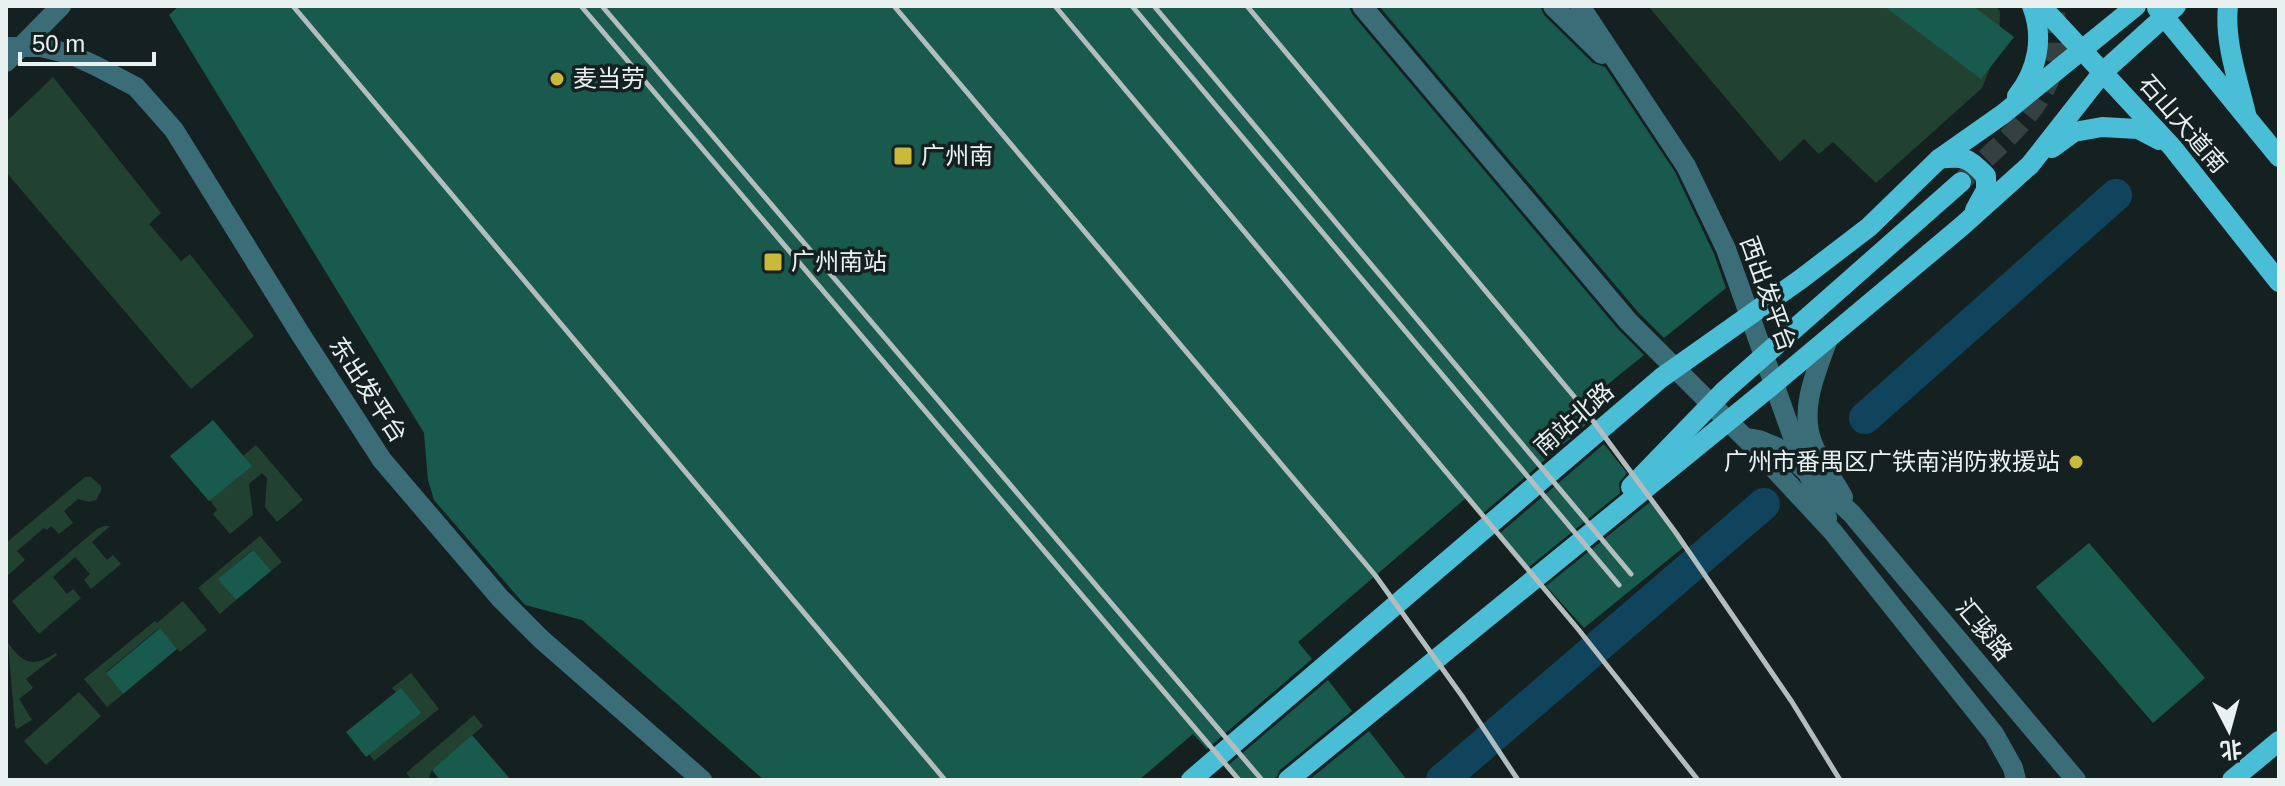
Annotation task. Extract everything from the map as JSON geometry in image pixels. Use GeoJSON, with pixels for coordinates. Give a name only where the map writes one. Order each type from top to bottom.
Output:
{"type":"FeatureCollection","features":[{"type":"Feature","properties":{"kind":"main road"},"geometry":{"type":"LineString","coordinates":[[2003,114],[2026,84],[2035,64],[2038,21],[2032,6]]}},
{"type":"Feature","properties":{"kind":"main road","name":"石山大道南"},"geometry":{"type":"LineString","coordinates":[[2041,6],[2172,147],[2279,282]]}},
{"type":"Feature","properties":{"kind":"main road"},"geometry":{"type":"LineString","coordinates":[[2003,114],[2136,6]]}},
{"type":"Feature","properties":{"kind":"main road"},"geometry":{"type":"LineString","coordinates":[[2228,6],[2229,38],[2247,118]]}},
{"type":"Feature","properties":{"kind":"main road"},"geometry":{"type":"LineString","coordinates":[[2030,165],[2103,72],[2165,9],[2279,157]]}},
{"type":"Feature","properties":{"kind":"main road","name":"南站北路"},"geometry":{"type":"LineString","coordinates":[[1191,780],[1661,378],[1869,227],[1939,159],[2003,114]]}},
{"type":"Feature","properties":{"kind":"main road"},"geometry":{"type":"LineString","coordinates":[[1288,780],[1679,462],[2030,165],[2074,132],[2102,127],[2138,129],[2172,147]]}},
{"type":"Feature","properties":{"kind":"main road"},"geometry":{"type":"LineString","coordinates":[[1939,159],[1960,156],[1973,162],[1986,176],[1986,190],[1971,217]]}},
{"type":"Feature","properties":{"kind":"main road"},"geometry":{"type":"LineString","coordinates":[[1561,558],[1724,391],[1961,182]]}},
{"type":"Feature","properties":{"kind":"main road"},"geometry":{"type":"LineString","coordinates":[[2232,780],[2279,741]]}},
{"type":"Feature","properties":{"kind":"street"},"geometry":{"type":"LineString","coordinates":[[6,62],[61,6]]}},
{"type":"Feature","properties":{"kind":"street"},"geometry":{"type":"LineString","coordinates":[[1362,6],[1628,321],[1754,447],[1833,532],[1994,734],[2013,768],[2016,780]]}},
{"type":"Feature","properties":{"kind":"street","name":"西出发平台"},"geometry":{"type":"LineString","coordinates":[[1553,6],[1633,85]]}},
{"type":"Feature","properties":{"kind":"street","name":"西出发平台"},"geometry":{"type":"LineString","coordinates":[[1580,6],[1686,166],[1726,249],[1794,440],[1833,532]]}},
{"type":"Feature","properties":{"kind":"street","name":"东出发平台"},"geometry":{"type":"LineString","coordinates":[[6,47],[41,47],[70,54],[136,87],[174,130],[382,460],[500,598],[541,639],[702,780]]}},
{"type":"Feature","properties":{"kind":"street"},"geometry":{"type":"LineString","coordinates":[[1828,339],[1814,377],[1807,418],[1811,441],[1852,514]]}},
{"type":"Feature","properties":{"kind":"street"},"geometry":{"type":"LineString","coordinates":[[1679,462],[1712,441],[1726,437],[1759,440],[1793,459],[1852,514]]}},
{"type":"Feature","properties":{"kind":"street","name":"汇骏路"},"geometry":{"type":"LineString","coordinates":[[1852,514],[2076,780]]}},
{"type":"Feature","properties":{"kind":"green space"},"geometry":{"type":"Polygon","coordinates":[[[1648,6],[1995,6],[2000,11],[1999,45],[1982,88],[1876,183],[1833,142],[1819,154],[1804,139],[1780,162],[1648,6]]]}},
{"type":"Feature","properties":{"kind":"green space"},"geometry":{"type":"Polygon","coordinates":[[[53,77],[161,213],[149,224],[181,261],[190,254],[254,336],[191,389],[6,172],[6,122],[53,77]]]}},
{"type":"Feature","properties":{"kind":"green space"},"geometry":{"type":"Polygon","coordinates":[[[256,445],[303,500],[277,522],[265,507],[267,478],[262,473],[249,484],[253,515],[230,534],[213,514],[217,510],[210,500],[251,466],[243,456],[256,445]]]}},
{"type":"Feature","properties":{"kind":"green space"},"geometry":{"type":"Polygon","coordinates":[[[85,477],[91,477],[101,486],[96,500],[78,499],[64,511],[73,523],[59,534],[51,526],[47,530],[44,528],[17,551],[25,560],[6,577],[6,543],[85,477]]]}},
{"type":"Feature","properties":{"kind":"green space"},"geometry":{"type":"Polygon","coordinates":[[[104,526],[110,526],[92,542],[107,560],[113,555],[121,564],[91,589],[84,580],[90,574],[75,557],[53,577],[67,594],[73,589],[81,598],[39,634],[12,601],[104,526]]]}},
{"type":"Feature","properties":{"kind":"green space"},"geometry":{"type":"Polygon","coordinates":[[[260,536],[282,562],[271,571],[252,550],[219,579],[236,600],[220,614],[198,588],[260,536]]]}},
{"type":"Feature","properties":{"kind":"green space"},"geometry":{"type":"Polygon","coordinates":[[[183,601],[207,630],[180,652],[159,628],[106,672],[123,694],[107,707],[84,679],[183,601]]]}},
{"type":"Feature","properties":{"kind":"green space"},"geometry":{"type":"Polygon","coordinates":[[[8,643],[29,662],[57,655],[26,679],[33,688],[19,699],[32,720],[17,729],[15,726],[8,643]]]}},
{"type":"Feature","properties":{"kind":"green space"},"geometry":{"type":"Polygon","coordinates":[[[411,673],[439,709],[374,761],[369,754],[396,692],[392,688],[411,673]]]}},
{"type":"Feature","properties":{"kind":"green space"},"geometry":{"type":"Polygon","coordinates":[[[79,692],[101,716],[46,765],[24,741],[79,692]]]}},
{"type":"Feature","properties":{"kind":"green space"},"geometry":{"type":"Polygon","coordinates":[[[474,715],[483,726],[432,770],[428,780],[412,780],[406,773],[474,715]]]}},
{"type":"Feature","properties":{"kind":"building","name":"广州南站"},"geometry":{"type":"Polygon","coordinates":[[[179,6],[1349,6],[1352,14],[1618,329],[1644,355],[1576,410],[1587,424],[1481,515],[1466,498],[1298,642],[1312,659],[1207,749],[1193,734],[1139,780],[764,780],[582,620],[525,605],[434,500],[428,480],[424,433],[169,15],[179,6]]]}},
{"type":"Feature","properties":{"kind":"building"},"geometry":{"type":"Polygon","coordinates":[[[1379,6],[1540,6],[1544,15],[1593,63],[1605,67],[1675,172],[1714,254],[1726,288],[1664,338],[1638,312],[1379,6]]]}},
{"type":"Feature","properties":{"kind":"building"},"geometry":{"type":"Polygon","coordinates":[[[1884,6],[1973,6],[2014,37],[1981,79],[1884,6]]]}},
{"type":"Feature","properties":{"kind":"building"},"geometry":{"type":"Polygon","coordinates":[[[213,420],[252,466],[209,501],[170,456],[213,420]]]}},
{"type":"Feature","properties":{"kind":"building"},"geometry":{"type":"Polygon","coordinates":[[[1604,444],[1627,473],[1619,483],[1620,493],[1529,567],[1499,534],[1604,444]]]}},
{"type":"Feature","properties":{"kind":"building"},"geometry":{"type":"Polygon","coordinates":[[[1650,502],[1685,546],[1584,628],[1546,586],[1650,502]]]}},
{"type":"Feature","properties":{"kind":"building"},"geometry":{"type":"Polygon","coordinates":[[[2089,543],[2205,678],[2153,723],[2036,587],[2089,543]]]}},
{"type":"Feature","properties":{"kind":"building"},"geometry":{"type":"Polygon","coordinates":[[[253,550],[271,571],[236,600],[218,579],[253,550]]]}},
{"type":"Feature","properties":{"kind":"building"},"geometry":{"type":"Polygon","coordinates":[[[160,628],[177,649],[123,694],[106,673],[160,628]]]}},
{"type":"Feature","properties":{"kind":"building"},"geometry":{"type":"Polygon","coordinates":[[[1328,680],[1352,711],[1280,770],[1275,780],[1237,780],[1225,768],[1328,680]]]}},
{"type":"Feature","properties":{"kind":"building"},"geometry":{"type":"Polygon","coordinates":[[[401,688],[421,713],[366,757],[346,732],[401,688]]]}},
{"type":"Feature","properties":{"kind":"building"},"geometry":{"type":"Polygon","coordinates":[[[1369,731],[1407,780],[1309,780],[1369,731]]]}},
{"type":"Feature","properties":{"kind":"building"},"geometry":{"type":"Polygon","coordinates":[[[472,735],[511,780],[440,780],[432,770],[472,735]]]}},
{"type":"Feature","properties":{"kind":"waterway"},"geometry":{"type":"LineString","coordinates":[[1865,418],[2116,195]]}},
{"type":"Feature","properties":{"kind":"waterway"},"geometry":{"type":"LineString","coordinates":[[1442,780],[1764,504]]}},
{"type":"Feature","properties":{"kind":"tunnel"},"geometry":{"type":"LineString","coordinates":[[1964,179],[2020,124],[2043,93],[2056,57],[2055,13]]}},
{"type":"Feature","properties":{"kind":"railway"},"geometry":{"type":"LineString","coordinates":[[293,6],[945,780]]}},
{"type":"Feature","properties":{"kind":"railway"},"geometry":{"type":"LineString","coordinates":[[581,6],[1239,780]]}},
{"type":"Feature","properties":{"kind":"railway"},"geometry":{"type":"LineString","coordinates":[[602,6],[1262,780]]}},
{"type":"Feature","properties":{"kind":"railway"},"geometry":{"type":"LineString","coordinates":[[894,6],[1375,575],[1518,780]]}},
{"type":"Feature","properties":{"kind":"railway"},"geometry":{"type":"LineString","coordinates":[[1055,6],[1578,629],[1698,780]]}},
{"type":"Feature","properties":{"kind":"railway"},"geometry":{"type":"LineString","coordinates":[[1132,6],[1619,585]]}},
{"type":"Feature","properties":{"kind":"railway"},"geometry":{"type":"LineString","coordinates":[[1154,6],[1631,574]]}},
{"type":"Feature","properties":{"kind":"railway"},"geometry":{"type":"LineString","coordinates":[[1247,6],[1582,406],[1676,533],[1792,702],[1840,780]]}},
{"type":"Feature","properties":{"kind":"place","name":"麦当劳"},"geometry":{"type":"Point","coordinates":[557,79]}},
{"type":"Feature","properties":{"kind":"place","name":"广州南"},"geometry":{"type":"Point","coordinates":[903,156]}},
{"type":"Feature","properties":{"kind":"place","name":"广州南站"},"geometry":{"type":"Point","coordinates":[773,262]}},
{"type":"Feature","properties":{"kind":"place","name":"广州市番禺区广铁南消防救援站"},"geometry":{"type":"Point","coordinates":[2076,462]}}]}
